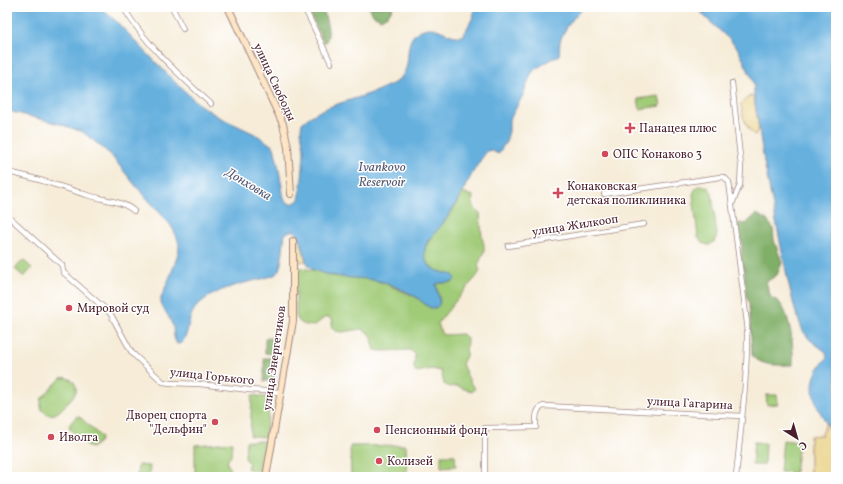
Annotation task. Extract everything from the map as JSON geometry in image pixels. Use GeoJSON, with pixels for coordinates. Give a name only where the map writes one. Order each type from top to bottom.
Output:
{"type":"FeatureCollection","features":[{"type":"Feature","properties":{"kind":"main road","name":"улица Свободы"},"geometry":{"type":"LineString","coordinates":[[228,7],[283,124],[288,147],[291,194]]}},
{"type":"Feature","properties":{"kind":"main road","name":"улица Энергетиков"},"geometry":{"type":"LineString","coordinates":[[266,477],[293,321],[293,240]]}},
{"type":"Feature","properties":{"kind":"street"},"geometry":{"type":"LineString","coordinates":[[123,7],[152,48],[211,104]]}},
{"type":"Feature","properties":{"kind":"street"},"geometry":{"type":"LineString","coordinates":[[172,7],[183,29]]}},
{"type":"Feature","properties":{"kind":"street"},"geometry":{"type":"LineString","coordinates":[[304,7],[331,63]]}},
{"type":"Feature","properties":{"kind":"street"},"geometry":{"type":"LineString","coordinates":[[732,83],[741,166],[740,185],[732,204]]}},
{"type":"Feature","properties":{"kind":"street"},"geometry":{"type":"LineString","coordinates":[[7,172],[25,175],[89,195],[125,204],[134,211]]}},
{"type":"Feature","properties":{"kind":"street","name":"улица Гагарина"},"geometry":{"type":"LineString","coordinates":[[485,477],[485,428],[536,427],[538,410],[544,406],[742,416],[747,357],[747,323],[729,182],[724,177],[604,194]]}},
{"type":"Feature","properties":{"kind":"street","name":"улица Горького"},"geometry":{"type":"LineString","coordinates":[[7,215],[62,265],[63,272],[110,313],[132,353],[163,382],[280,392]]}},
{"type":"Feature","properties":{"kind":"street","name":"улица Жилкооп"},"geometry":{"type":"LineString","coordinates":[[508,246],[644,224]]}},
{"type":"Feature","properties":{"kind":"street"},"geometry":{"type":"LineString","coordinates":[[736,477],[742,416]]}},
{"type":"Feature","properties":{"kind":"green space"},"geometry":{"type":"Polygon","coordinates":[[[307,7],[324,7],[328,29],[328,37],[326,42],[323,42],[307,7]]]}},
{"type":"Feature","properties":{"kind":"green space"},"geometry":{"type":"Polygon","coordinates":[[[369,7],[393,7],[389,14],[381,19],[373,15],[369,7]]]}},
{"type":"Feature","properties":{"kind":"green space"},"geometry":{"type":"Polygon","coordinates":[[[659,96],[661,106],[640,109],[638,99],[659,96]]]}},
{"type":"Feature","properties":{"kind":"green space"},"geometry":{"type":"Polygon","coordinates":[[[701,185],[708,187],[712,193],[717,235],[715,241],[709,245],[702,243],[698,237],[693,194],[696,188],[701,185]]]}},
{"type":"Feature","properties":{"kind":"green space"},"geometry":{"type":"Polygon","coordinates":[[[463,193],[473,196],[473,206],[480,213],[484,252],[478,265],[480,271],[477,276],[438,323],[441,333],[444,335],[463,334],[467,338],[466,356],[462,364],[471,384],[475,388],[472,392],[457,386],[449,387],[444,384],[441,371],[432,369],[416,372],[414,368],[415,354],[410,350],[375,350],[372,337],[369,333],[362,329],[342,332],[335,331],[331,326],[333,320],[328,317],[324,318],[314,326],[303,324],[297,319],[296,267],[313,270],[331,276],[370,279],[384,283],[416,297],[430,308],[440,302],[436,284],[453,282],[453,275],[433,268],[427,262],[424,255],[425,248],[428,241],[444,223],[463,193]]]}},
{"type":"Feature","properties":{"kind":"green space"},"geometry":{"type":"Polygon","coordinates":[[[756,214],[766,219],[773,228],[774,240],[782,263],[777,275],[766,282],[771,298],[779,302],[789,323],[793,350],[793,365],[776,365],[760,362],[752,355],[749,303],[746,296],[744,269],[741,259],[742,242],[738,234],[738,223],[746,224],[756,214]]]}},
{"type":"Feature","properties":{"kind":"green space"},"geometry":{"type":"Polygon","coordinates":[[[23,260],[32,268],[24,277],[15,269],[23,260]]]}},
{"type":"Feature","properties":{"kind":"green space"},"geometry":{"type":"Polygon","coordinates":[[[265,338],[274,338],[274,354],[265,353],[265,338]]]}},
{"type":"Feature","properties":{"kind":"green space"},"geometry":{"type":"Polygon","coordinates":[[[264,358],[275,358],[275,381],[264,381],[264,358]]]}},
{"type":"Feature","properties":{"kind":"green space"},"geometry":{"type":"Polygon","coordinates":[[[61,378],[72,380],[76,385],[76,392],[56,414],[48,415],[41,408],[41,399],[61,378]]]}},
{"type":"Feature","properties":{"kind":"green space"},"geometry":{"type":"Polygon","coordinates":[[[252,395],[271,398],[265,437],[250,436],[252,395]]]}},
{"type":"Feature","properties":{"kind":"green space"},"geometry":{"type":"Polygon","coordinates":[[[766,395],[777,395],[778,404],[767,405],[766,395]]]}},
{"type":"Feature","properties":{"kind":"green space"},"geometry":{"type":"Polygon","coordinates":[[[79,416],[101,437],[100,441],[92,448],[88,447],[69,428],[70,424],[76,417],[79,416]]]}},
{"type":"Feature","properties":{"kind":"green space"},"geometry":{"type":"Polygon","coordinates":[[[783,440],[799,442],[795,473],[780,472],[783,440]]]}},
{"type":"Feature","properties":{"kind":"green space"},"geometry":{"type":"Polygon","coordinates":[[[246,441],[266,441],[264,452],[261,452],[259,464],[261,464],[260,471],[248,469],[247,467],[249,463],[245,458],[246,441]]]}},
{"type":"Feature","properties":{"kind":"green space"},"geometry":{"type":"Polygon","coordinates":[[[232,442],[231,456],[227,461],[230,467],[229,477],[195,477],[195,445],[232,442]]]}},
{"type":"Feature","properties":{"kind":"green space"},"geometry":{"type":"Polygon","coordinates":[[[754,442],[765,443],[764,465],[752,465],[754,442]]]}},
{"type":"Feature","properties":{"kind":"green space","name":"Колизей"},"geometry":{"type":"Polygon","coordinates":[[[406,445],[407,477],[351,477],[350,446],[406,445]]]}},
{"type":"Feature","properties":{"kind":"green space"},"geometry":{"type":"Polygon","coordinates":[[[441,455],[455,455],[456,466],[441,467],[441,455]]]}},
{"type":"Feature","properties":{"kind":"green space"},"geometry":{"type":"Polygon","coordinates":[[[138,465],[150,466],[149,476],[137,475],[138,465]]]}},
{"type":"Feature","properties":{"kind":"sand"},"geometry":{"type":"Polygon","coordinates":[[[751,96],[754,97],[759,128],[755,135],[747,126],[743,117],[741,104],[751,96]]]}},
{"type":"Feature","properties":{"kind":"sand"},"geometry":{"type":"Polygon","coordinates":[[[297,236],[301,240],[306,261],[298,262],[297,236]]]}},
{"type":"Feature","properties":{"kind":"sand"},"geometry":{"type":"Polygon","coordinates":[[[826,422],[836,448],[836,477],[810,477],[810,436],[822,435],[826,422]]]}},
{"type":"Feature","properties":{"kind":"water","name":"Ivankovo Reservoir"},"geometry":{"type":"Polygon","coordinates":[[[7,7],[99,7],[117,22],[177,84],[200,105],[219,117],[257,135],[274,147],[284,199],[286,202],[291,204],[299,199],[301,190],[304,151],[301,130],[302,123],[320,111],[373,92],[397,81],[406,69],[410,41],[419,31],[425,28],[431,28],[451,35],[463,36],[472,19],[476,7],[584,7],[564,32],[560,42],[559,55],[535,69],[531,74],[523,95],[509,121],[509,131],[506,142],[498,154],[491,150],[487,151],[447,218],[431,237],[425,247],[425,256],[428,264],[435,270],[453,275],[455,278],[453,282],[436,284],[439,300],[439,305],[437,307],[431,308],[413,295],[386,283],[370,279],[339,277],[313,270],[307,262],[298,235],[295,231],[290,231],[285,234],[282,260],[277,273],[270,277],[227,288],[203,301],[192,313],[187,333],[182,343],[177,344],[170,319],[161,302],[161,298],[174,265],[179,247],[174,231],[169,223],[110,154],[83,132],[60,124],[12,112],[7,108],[7,7]]]}},
{"type":"Feature","properties":{"kind":"water"},"geometry":{"type":"Polygon","coordinates":[[[697,7],[836,7],[836,448],[830,430],[816,405],[813,390],[815,376],[827,358],[826,352],[810,340],[803,331],[795,310],[764,162],[754,97],[754,85],[738,49],[705,17],[697,7]]]}},
{"type":"Feature","properties":{"kind":"place","name":"Панацея плюс"},"geometry":{"type":"Point","coordinates":[630,128]}},
{"type":"Feature","properties":{"kind":"place","name":"ОПС Конаково 3"},"geometry":{"type":"Point","coordinates":[605,154]}},
{"type":"Feature","properties":{"kind":"place","name":"Конаковская детская поликлиника"},"geometry":{"type":"Point","coordinates":[558,193]}},
{"type":"Feature","properties":{"kind":"place","name":"Мировой суд"},"geometry":{"type":"Point","coordinates":[69,308]}},
{"type":"Feature","properties":{"kind":"place","name":"Дворец спорта \"Дельфин\""},"geometry":{"type":"Point","coordinates":[215,422]}},
{"type":"Feature","properties":{"kind":"place","name":"Пенсионный фонд"},"geometry":{"type":"Point","coordinates":[377,430]}},
{"type":"Feature","properties":{"kind":"place","name":"Иволга"},"geometry":{"type":"Point","coordinates":[51,437]}},
{"type":"Feature","properties":{"kind":"place","name":"Колизей"},"geometry":{"type":"Point","coordinates":[379,461]}},
{"type":"Feature","properties":{"kind":"water label","name":"Донховка"},"geometry":{"type":"Point","coordinates":[249,183]}}]}
